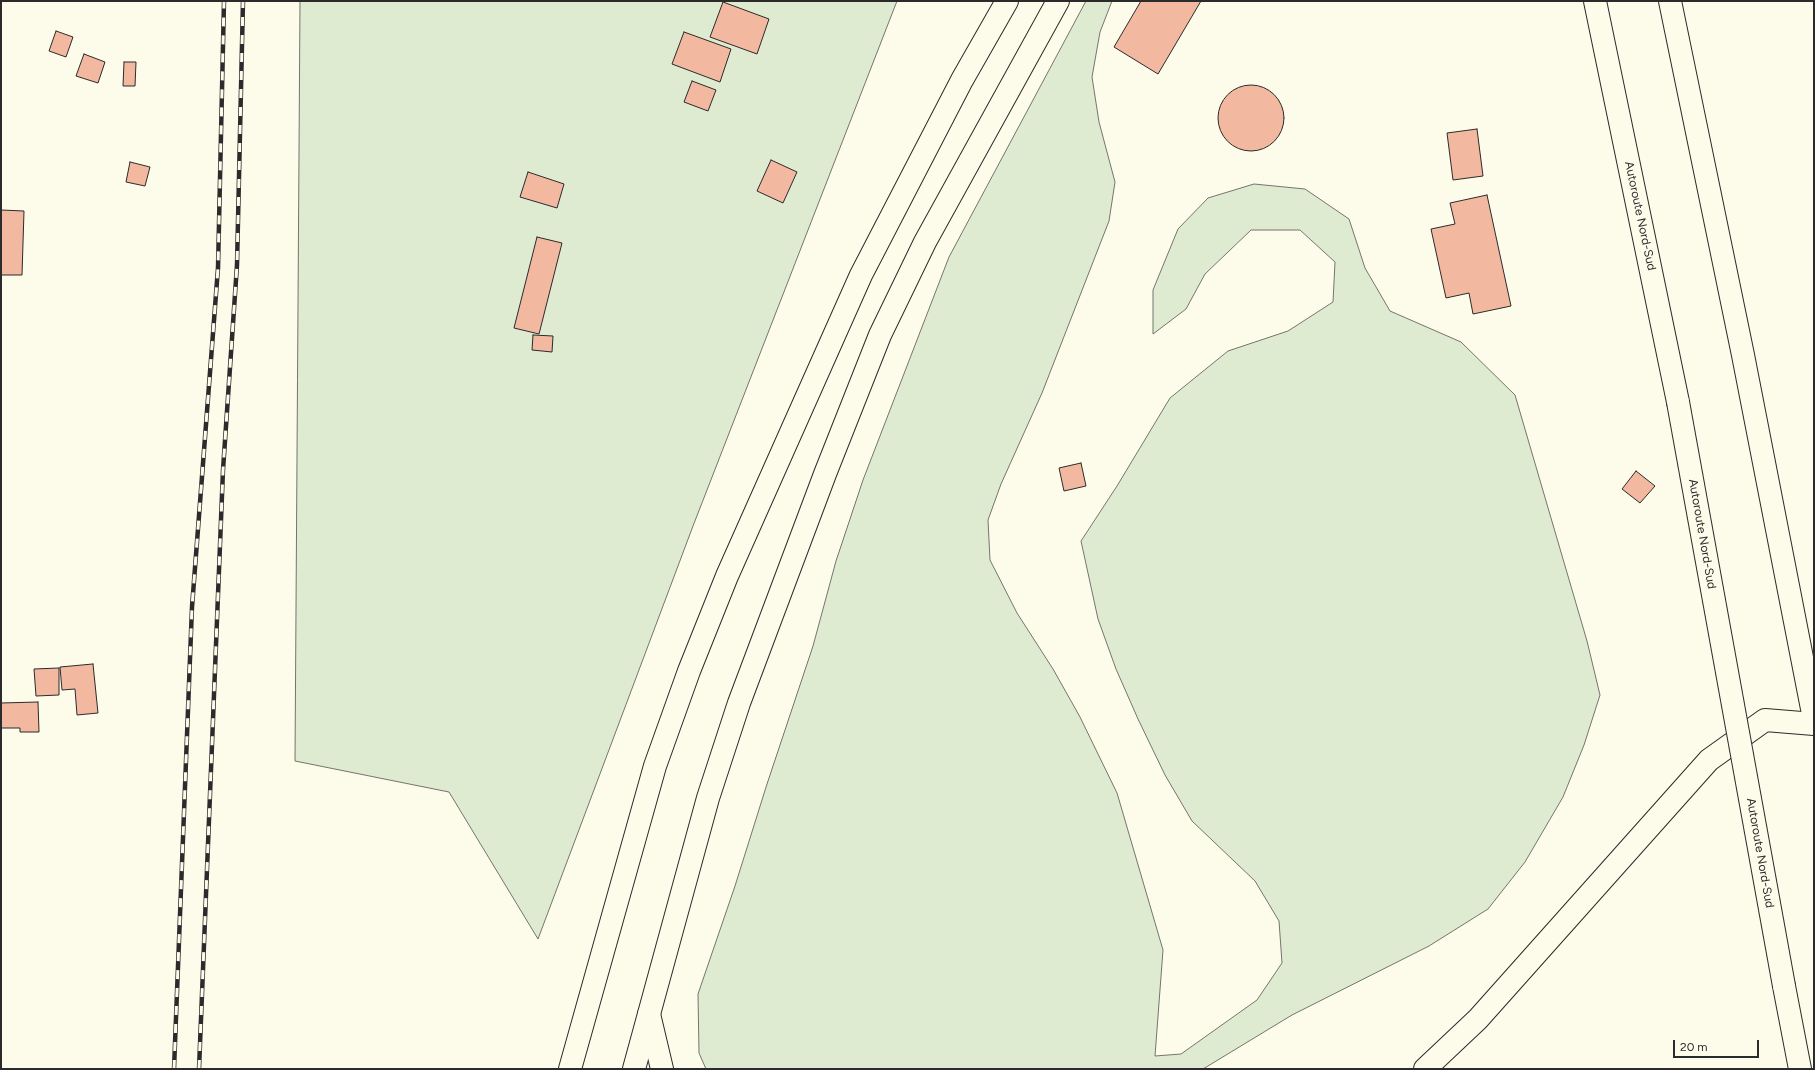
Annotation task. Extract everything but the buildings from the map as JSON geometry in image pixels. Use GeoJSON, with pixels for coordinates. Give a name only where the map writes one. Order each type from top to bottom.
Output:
{"type":"FeatureCollection","features":[{"type":"Feature","properties":{"kind":"main road"},"geometry":{"type":"LineString","coordinates":[[570,1069],[655,766],[689,671],[724,583],[861,276],[962,80],[1007,1]]}},
{"type":"Feature","properties":{"kind":"main road"},"geometry":{"type":"LineString","coordinates":[[634,1069],[708,798],[739,703],[825,474],[880,335],[925,242],[1058,1]]}},
{"type":"Feature","properties":{"kind":"main road","name":"Autoroute Nord-Sud"},"geometry":{"type":"LineString","coordinates":[[1595,1],[1678,402],[1800,1069]]}},
{"type":"Feature","properties":{"kind":"main road"},"geometry":{"type":"LineString","coordinates":[[1670,1],[1743,355],[1814,719]]}},
{"type":"Feature","properties":{"kind":"main road"},"geometry":{"type":"LineString","coordinates":[[1425,1069],[1478,1019],[1709,760],[1765,720],[1814,724]]}},
{"type":"Feature","properties":{"kind":"main road"},"geometry":{"type":"LineString","coordinates":[[649,1014],[662,1069]]}},
{"type":"Feature","properties":{"kind":"green space"},"geometry":{"type":"Polygon","coordinates":[[[300,1],[897,1],[693,526],[538,939],[449,792],[295,761],[300,1]]]}},
{"type":"Feature","properties":{"kind":"green space"},"geometry":{"type":"Polygon","coordinates":[[[1086,1],[1112,1],[1100,32],[1092,77],[1099,122],[1115,182],[1109,221],[1042,393],[1001,484],[988,520],[990,560],[1017,613],[1053,669],[1080,717],[1117,793],[1163,950],[1155,1056],[1181,1054],[1257,1000],[1282,963],[1279,921],[1255,881],[1192,821],[1165,775],[1116,669],[1098,619],[1081,541],[1117,486],[1170,398],[1228,351],[1288,331],[1333,302],[1335,262],[1300,230],[1251,230],[1205,274],[1186,309],[1153,334],[1153,290],[1178,229],[1208,198],[1254,184],[1305,189],[1349,219],[1365,268],[1390,311],[1461,342],[1515,395],[1587,641],[1600,695],[1584,745],[1563,797],[1525,862],[1488,909],[1429,946],[1292,1015],[1203,1069],[706,1069],[699,1053],[698,994],[735,886],[813,646],[836,561],[863,480],[949,257],[1086,1]]]}},
{"type":"Feature","properties":{"kind":"railway"},"geometry":{"type":"LineString","coordinates":[[174,1069],[192,607],[218,268],[224,1]]}},
{"type":"Feature","properties":{"kind":"railway"},"geometry":{"type":"LineString","coordinates":[[199,1069],[223,470],[237,265],[243,1]]}}]}
